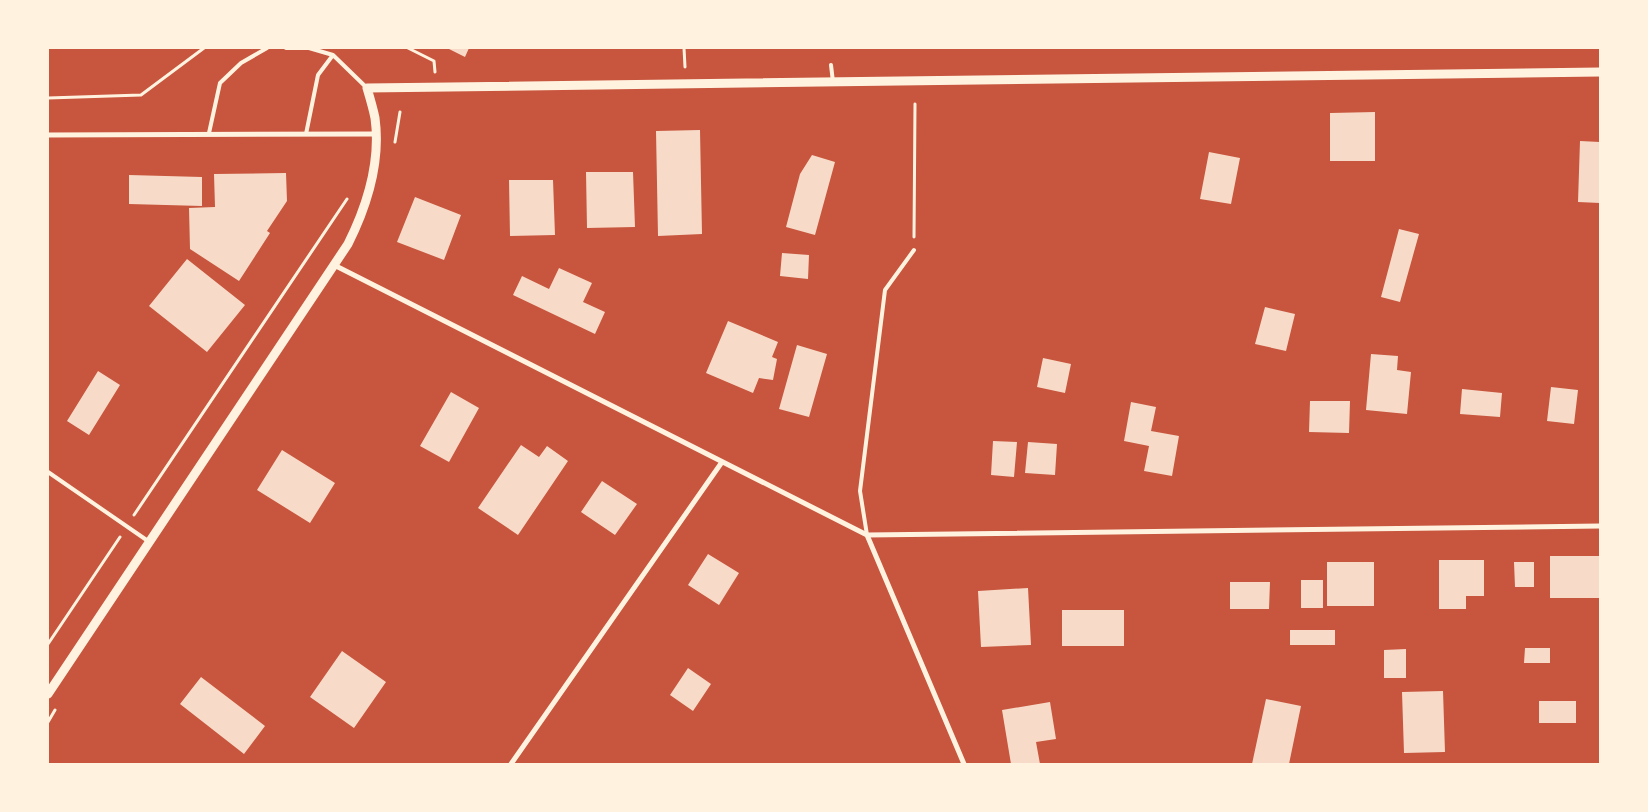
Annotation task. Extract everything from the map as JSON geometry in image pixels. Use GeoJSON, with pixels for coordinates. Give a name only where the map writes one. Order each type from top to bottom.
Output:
{"type":"FeatureCollection","features":[{"type":"Feature","properties":{"kind":"street"},"geometry":{"type":"LineString","coordinates":[[48,694],[348,244],[368,195],[374,163],[375,118],[367,88],[1600,72]]}},
{"type":"Feature","properties":{"kind":"street"},"geometry":{"type":"LineString","coordinates":[[48,135],[209,133],[376,134]]}},
{"type":"Feature","properties":{"kind":"street"},"geometry":{"type":"LineString","coordinates":[[334,265],[867,535],[1600,526]]}},
{"type":"Feature","properties":{"kind":"street"},"geometry":{"type":"LineString","coordinates":[[512,764],[722,462]]}},
{"type":"Feature","properties":{"kind":"street"},"geometry":{"type":"LineString","coordinates":[[867,535],[964,764]]}},
{"type":"Feature","properties":{"kind":"lane"},"geometry":{"type":"LineString","coordinates":[[209,133],[220,83],[241,63],[267,48]]}},
{"type":"Feature","properties":{"kind":"lane"},"geometry":{"type":"LineString","coordinates":[[286,48],[309,48],[334,55],[367,88]]}},
{"type":"Feature","properties":{"kind":"lane"},"geometry":{"type":"LineString","coordinates":[[306,134],[318,75],[334,55]]}},
{"type":"Feature","properties":{"kind":"lane"},"geometry":{"type":"LineString","coordinates":[[831,65],[833,82]]}},
{"type":"Feature","properties":{"kind":"lane"},"geometry":{"type":"LineString","coordinates":[[867,535],[860,491],[885,290],[914,250]]}},
{"type":"Feature","properties":{"kind":"lane"},"geometry":{"type":"LineString","coordinates":[[48,472],[149,542]]}},
{"type":"Feature","properties":{"kind":"path"},"geometry":{"type":"LineString","coordinates":[[48,98],[141,95],[204,48]]}},
{"type":"Feature","properties":{"kind":"path"},"geometry":{"type":"LineString","coordinates":[[408,48],[434,61],[436,77]]}},
{"type":"Feature","properties":{"kind":"path"},"geometry":{"type":"LineString","coordinates":[[684,48],[686,75]]}},
{"type":"Feature","properties":{"kind":"path"},"geometry":{"type":"LineString","coordinates":[[914,250],[916,104]]}},
{"type":"Feature","properties":{"kind":"path"},"geometry":{"type":"LineString","coordinates":[[48,644],[348,198]]}},
{"type":"Feature","properties":{"kind":"building"},"geometry":{"type":"Polygon","coordinates":[[[447,48],[469,48],[465,57],[447,48]]]}},
{"type":"Feature","properties":{"kind":"building"},"geometry":{"type":"Polygon","coordinates":[[[1375,112],[1375,161],[1330,161],[1330,113],[1375,112]]]}},
{"type":"Feature","properties":{"kind":"building"},"geometry":{"type":"Polygon","coordinates":[[[700,130],[702,234],[658,236],[656,131],[700,130]]]}},
{"type":"Feature","properties":{"kind":"building"},"geometry":{"type":"Polygon","coordinates":[[[1580,141],[1600,142],[1600,203],[1578,202],[1580,141]]]}},
{"type":"Feature","properties":{"kind":"building"},"geometry":{"type":"Polygon","coordinates":[[[1209,152],[1240,158],[1231,204],[1200,199],[1209,152]]]}},
{"type":"Feature","properties":{"kind":"building"},"geometry":{"type":"Polygon","coordinates":[[[812,155],[835,162],[815,235],[786,227],[800,174],[812,155]]]}},
{"type":"Feature","properties":{"kind":"building"},"geometry":{"type":"Polygon","coordinates":[[[586,172],[633,172],[635,227],[587,228],[586,172]]]}},
{"type":"Feature","properties":{"kind":"building"},"geometry":{"type":"Polygon","coordinates":[[[286,173],[287,201],[267,231],[270,233],[239,281],[190,249],[189,208],[215,207],[214,174],[286,173]]]}},
{"type":"Feature","properties":{"kind":"building"},"geometry":{"type":"Polygon","coordinates":[[[129,175],[202,177],[202,206],[129,204],[129,175]]]}},
{"type":"Feature","properties":{"kind":"building"},"geometry":{"type":"Polygon","coordinates":[[[509,180],[553,180],[555,235],[510,236],[509,180]]]}},
{"type":"Feature","properties":{"kind":"building"},"geometry":{"type":"Polygon","coordinates":[[[415,197],[461,215],[444,260],[397,242],[415,197]]]}},
{"type":"Feature","properties":{"kind":"building"},"geometry":{"type":"Polygon","coordinates":[[[1399,229],[1419,234],[1400,302],[1381,297],[1399,229]]]}},
{"type":"Feature","properties":{"kind":"building"},"geometry":{"type":"Polygon","coordinates":[[[782,253],[809,255],[808,279],[780,276],[782,253]]]}},
{"type":"Feature","properties":{"kind":"building"},"geometry":{"type":"Polygon","coordinates":[[[187,259],[245,305],[207,352],[149,306],[187,259]]]}},
{"type":"Feature","properties":{"kind":"building"},"geometry":{"type":"Polygon","coordinates":[[[559,268],[592,283],[583,302],[605,312],[595,334],[513,295],[522,276],[549,289],[559,268]]]}},
{"type":"Feature","properties":{"kind":"building"},"geometry":{"type":"Polygon","coordinates":[[[1265,307],[1295,314],[1286,351],[1255,344],[1265,307]]]}},
{"type":"Feature","properties":{"kind":"building"},"geometry":{"type":"Polygon","coordinates":[[[728,321],[778,342],[772,357],[777,359],[773,380],[759,378],[753,393],[706,373],[728,321]]]}},
{"type":"Feature","properties":{"kind":"building"},"geometry":{"type":"Polygon","coordinates":[[[797,345],[827,354],[809,417],[779,409],[797,345]]]}},
{"type":"Feature","properties":{"kind":"building"},"geometry":{"type":"Polygon","coordinates":[[[1371,354],[1398,356],[1397,370],[1411,372],[1407,414],[1366,410],[1371,354]]]}},
{"type":"Feature","properties":{"kind":"building"},"geometry":{"type":"Polygon","coordinates":[[[1043,358],[1071,364],[1065,393],[1037,387],[1043,358]]]}},
{"type":"Feature","properties":{"kind":"building"},"geometry":{"type":"Polygon","coordinates":[[[98,371],[120,385],[89,435],[67,421],[98,371]]]}},
{"type":"Feature","properties":{"kind":"building"},"geometry":{"type":"Polygon","coordinates":[[[1551,387],[1578,390],[1574,424],[1547,421],[1551,387]]]}},
{"type":"Feature","properties":{"kind":"building"},"geometry":{"type":"Polygon","coordinates":[[[1462,389],[1502,393],[1500,417],[1460,414],[1462,389]]]}},
{"type":"Feature","properties":{"kind":"building"},"geometry":{"type":"Polygon","coordinates":[[[451,392],[479,408],[449,462],[420,446],[451,392]]]}},
{"type":"Feature","properties":{"kind":"building"},"geometry":{"type":"Polygon","coordinates":[[[1310,401],[1350,401],[1349,433],[1309,432],[1310,401]]]}},
{"type":"Feature","properties":{"kind":"building"},"geometry":{"type":"Polygon","coordinates":[[[1131,402],[1156,407],[1151,431],[1179,436],[1172,476],[1144,471],[1149,446],[1124,441],[1131,402]]]}},
{"type":"Feature","properties":{"kind":"building"},"geometry":{"type":"Polygon","coordinates":[[[993,441],[1017,442],[1014,477],[991,475],[993,441]]]}},
{"type":"Feature","properties":{"kind":"building"},"geometry":{"type":"Polygon","coordinates":[[[1028,442],[1057,444],[1055,475],[1025,473],[1028,442]]]}},
{"type":"Feature","properties":{"kind":"building"},"geometry":{"type":"Polygon","coordinates":[[[521,445],[539,457],[547,446],[568,461],[518,535],[478,508],[521,445]]]}},
{"type":"Feature","properties":{"kind":"building"},"geometry":{"type":"Polygon","coordinates":[[[282,450],[335,483],[310,523],[257,490],[282,450]]]}},
{"type":"Feature","properties":{"kind":"building"},"geometry":{"type":"Polygon","coordinates":[[[602,481],[637,504],[615,535],[581,512],[602,481]]]}},
{"type":"Feature","properties":{"kind":"building"},"geometry":{"type":"Polygon","coordinates":[[[708,554],[739,573],[719,605],[688,585],[708,554]]]}},
{"type":"Feature","properties":{"kind":"building"},"geometry":{"type":"Polygon","coordinates":[[[1550,556],[1600,556],[1600,598],[1550,598],[1550,556]]]}},
{"type":"Feature","properties":{"kind":"building"},"geometry":{"type":"Polygon","coordinates":[[[1439,560],[1484,560],[1484,596],[1466,596],[1466,609],[1439,609],[1439,560]]]}},
{"type":"Feature","properties":{"kind":"building"},"geometry":{"type":"Polygon","coordinates":[[[1327,562],[1374,562],[1374,606],[1327,606],[1327,562]]]}},
{"type":"Feature","properties":{"kind":"building"},"geometry":{"type":"Polygon","coordinates":[[[1514,562],[1534,562],[1534,587],[1515,587],[1514,562]]]}},
{"type":"Feature","properties":{"kind":"building"},"geometry":{"type":"Polygon","coordinates":[[[1301,580],[1323,580],[1323,608],[1301,608],[1301,580]]]}},
{"type":"Feature","properties":{"kind":"building"},"geometry":{"type":"Polygon","coordinates":[[[1230,582],[1270,582],[1269,609],[1230,609],[1230,582]]]}},
{"type":"Feature","properties":{"kind":"building"},"geometry":{"type":"Polygon","coordinates":[[[1028,588],[1031,645],[981,647],[978,591],[1028,588]]]}},
{"type":"Feature","properties":{"kind":"building"},"geometry":{"type":"Polygon","coordinates":[[[1062,610],[1124,610],[1124,646],[1062,646],[1062,610]]]}},
{"type":"Feature","properties":{"kind":"building"},"geometry":{"type":"Polygon","coordinates":[[[1290,630],[1335,630],[1335,645],[1290,645],[1290,630]]]}},
{"type":"Feature","properties":{"kind":"building"},"geometry":{"type":"Polygon","coordinates":[[[1525,648],[1550,648],[1550,663],[1524,663],[1525,648]]]}},
{"type":"Feature","properties":{"kind":"building"},"geometry":{"type":"Polygon","coordinates":[[[1406,649],[1406,678],[1384,678],[1384,650],[1406,649]]]}},
{"type":"Feature","properties":{"kind":"building"},"geometry":{"type":"Polygon","coordinates":[[[342,651],[386,682],[354,728],[310,697],[342,651]]]}},
{"type":"Feature","properties":{"kind":"building"},"geometry":{"type":"Polygon","coordinates":[[[688,668],[711,684],[693,711],[670,695],[688,668]]]}},
{"type":"Feature","properties":{"kind":"building"},"geometry":{"type":"Polygon","coordinates":[[[201,677],[265,726],[244,754],[180,704],[201,677]]]}},
{"type":"Feature","properties":{"kind":"building"},"geometry":{"type":"Polygon","coordinates":[[[1443,691],[1445,752],[1404,753],[1402,692],[1443,691]]]}},
{"type":"Feature","properties":{"kind":"building"},"geometry":{"type":"Polygon","coordinates":[[[1266,699],[1301,706],[1289,764],[1252,764],[1266,699]]]}},
{"type":"Feature","properties":{"kind":"building"},"geometry":{"type":"Polygon","coordinates":[[[1539,701],[1576,701],[1576,723],[1539,723],[1539,701]]]}},
{"type":"Feature","properties":{"kind":"building"},"geometry":{"type":"Polygon","coordinates":[[[1050,702],[1056,739],[1036,742],[1040,764],[1011,764],[1002,710],[1050,702]]]}}]}
